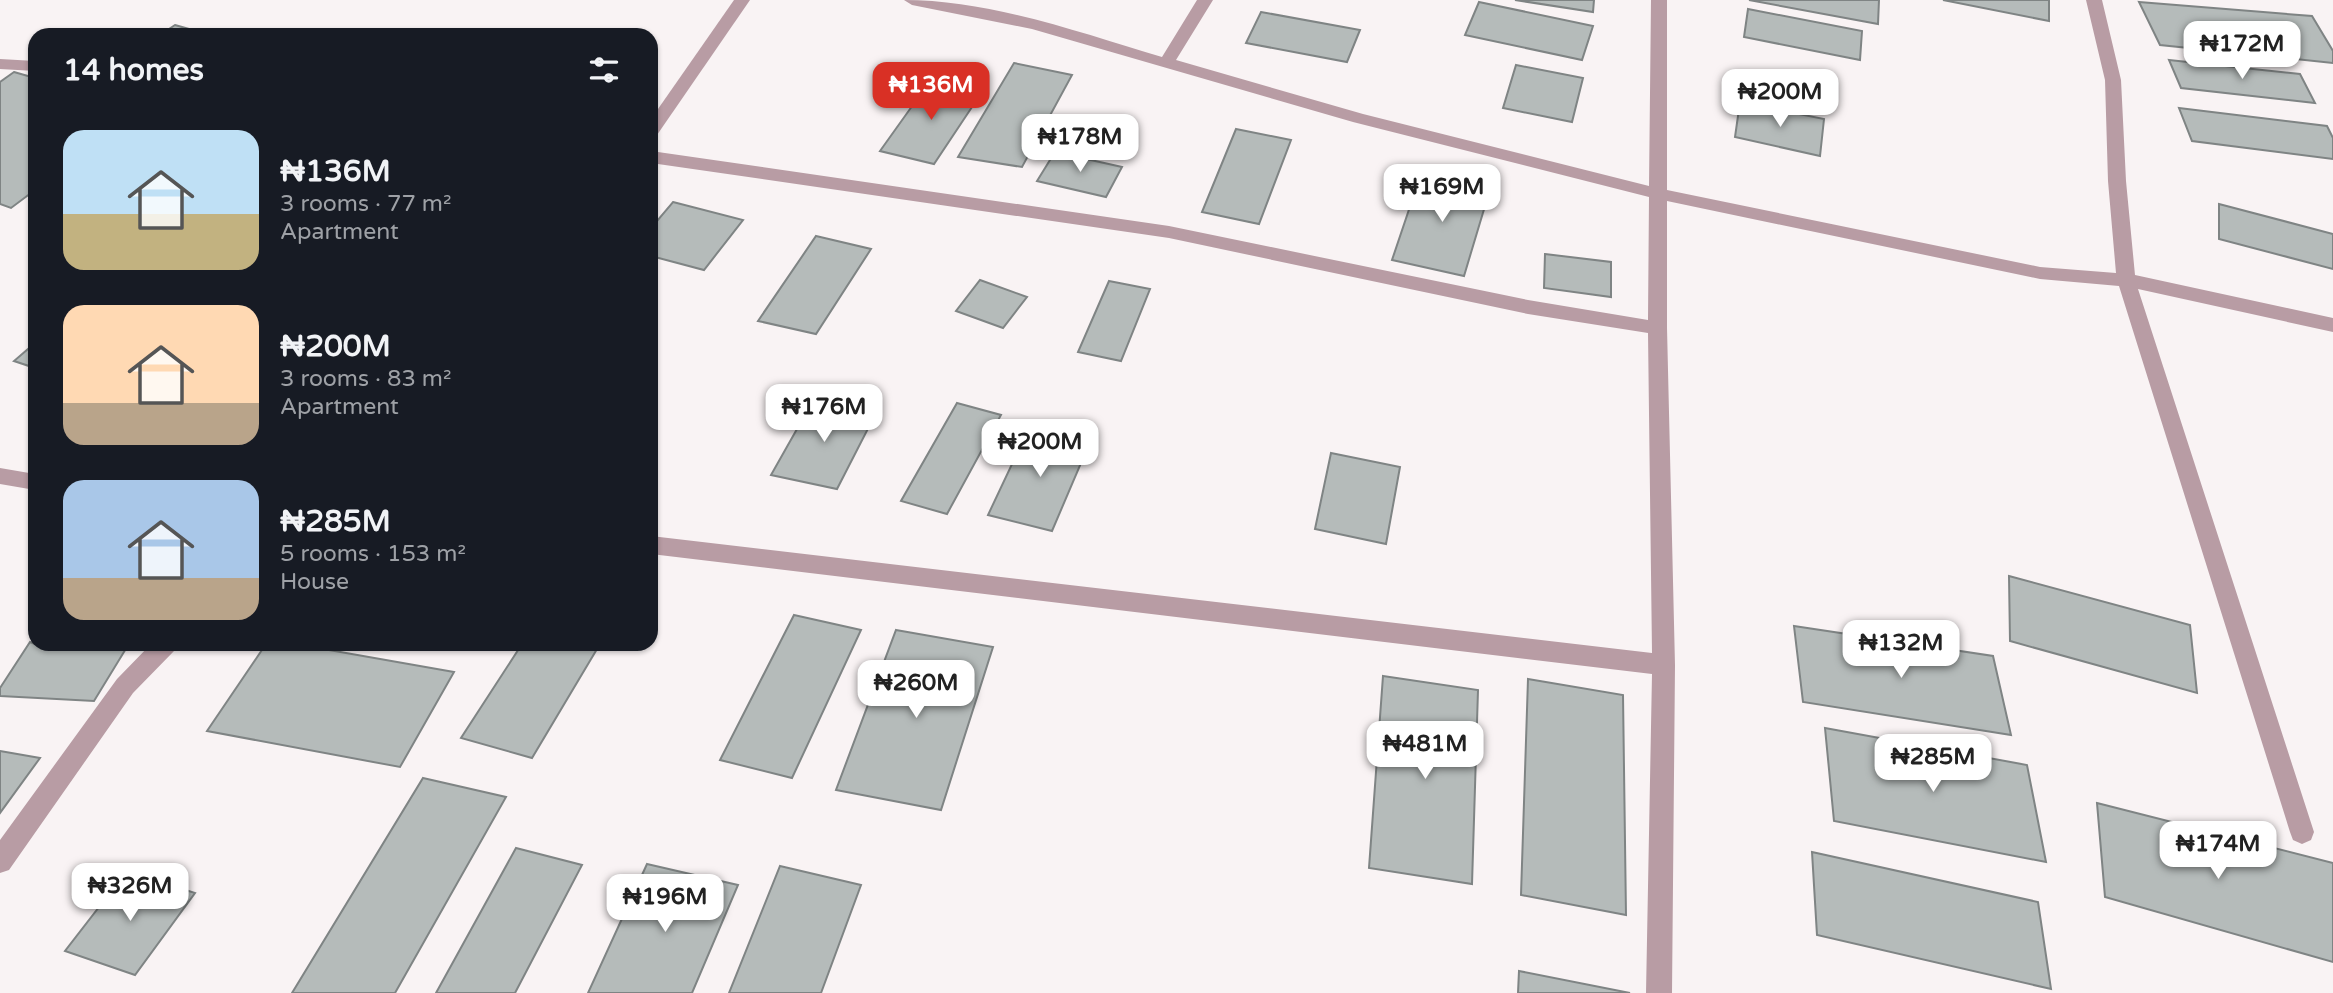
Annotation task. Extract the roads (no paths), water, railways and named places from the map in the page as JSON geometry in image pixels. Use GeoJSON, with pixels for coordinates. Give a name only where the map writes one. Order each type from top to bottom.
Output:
{"type":"FeatureCollection","features":[{"type":"Feature","properties":{"kind":"street"},"geometry":{"type":"LineString","coordinates":[[658,121],[742,0]]}},
{"type":"Feature","properties":{"kind":"street"},"geometry":{"type":"LineString","coordinates":[[912,0],[1035,25],[1359,118],[1659,194],[2040,273],[2126,280],[2333,325]]}},
{"type":"Feature","properties":{"kind":"street"},"geometry":{"type":"LineString","coordinates":[[1167,62],[1205,0]]}},
{"type":"Feature","properties":{"kind":"street"},"geometry":{"type":"LineString","coordinates":[[1659,0],[1657,328],[1664,665],[1659,993]]}},
{"type":"Feature","properties":{"kind":"street"},"geometry":{"type":"LineString","coordinates":[[2094,0],[2113,80],[2116,181],[2126,280],[2302,832]]}},
{"type":"Feature","properties":{"kind":"street"},"geometry":{"type":"LineString","coordinates":[[0,64],[28,66]]}},
{"type":"Feature","properties":{"kind":"street"},"geometry":{"type":"LineString","coordinates":[[658,158],[1169,232],[1528,307],[1657,328]]}},
{"type":"Feature","properties":{"kind":"street"},"geometry":{"type":"LineString","coordinates":[[0,475],[28,481]]}},
{"type":"Feature","properties":{"kind":"street"},"geometry":{"type":"LineString","coordinates":[[658,546],[1664,665]]}},
{"type":"Feature","properties":{"kind":"street"},"geometry":{"type":"LineString","coordinates":[[0,861],[125,686],[159,651]]}}]}
